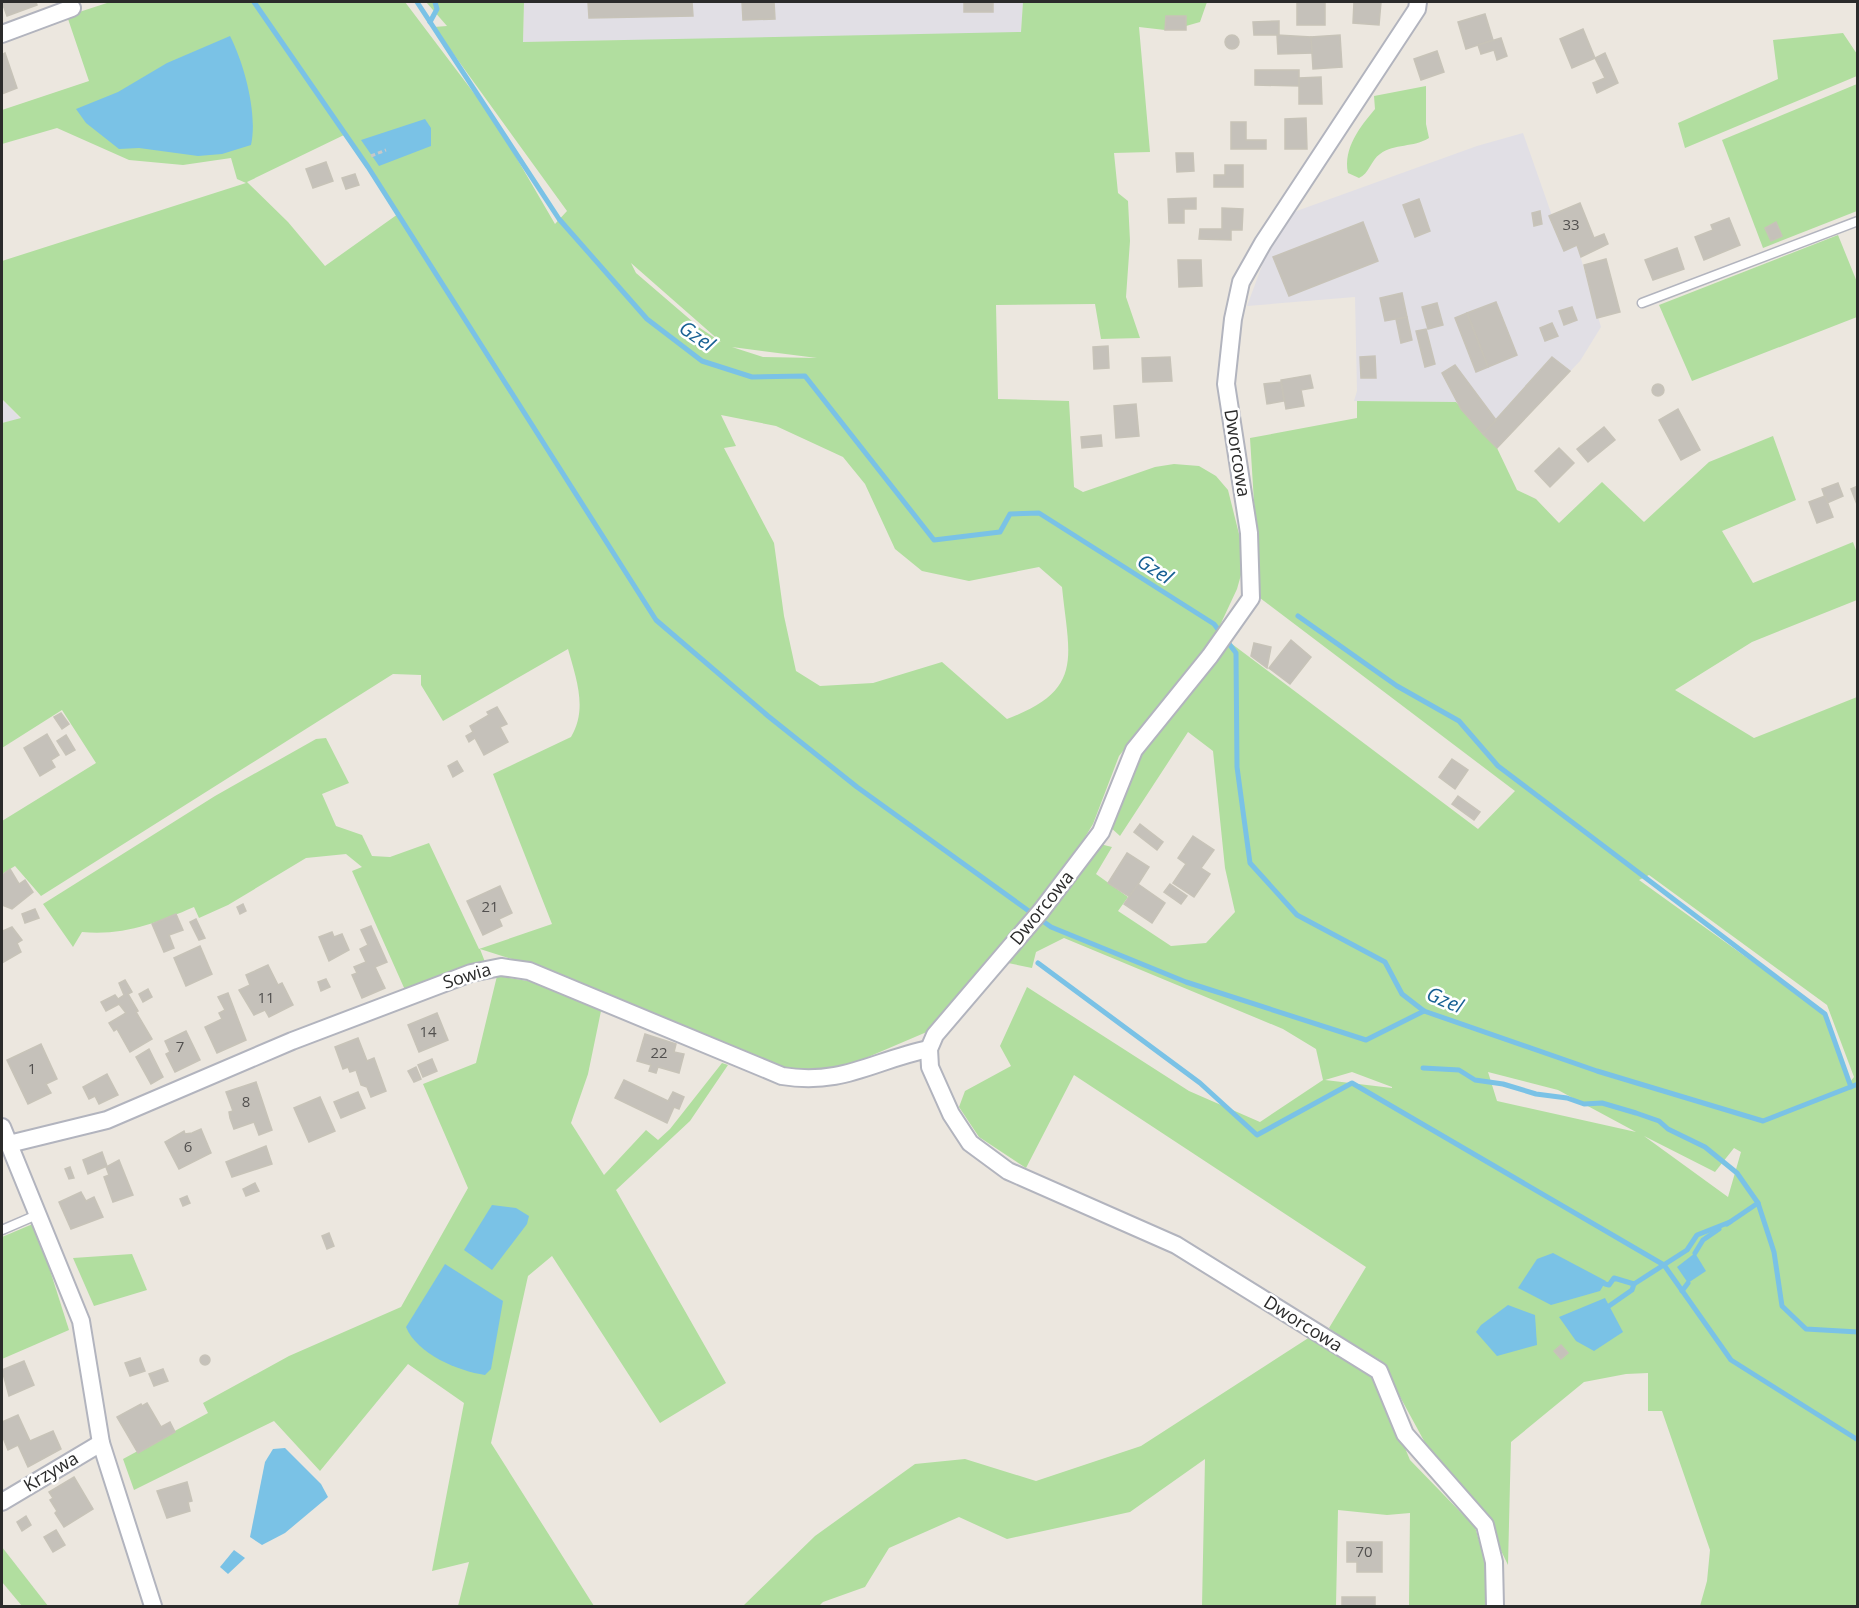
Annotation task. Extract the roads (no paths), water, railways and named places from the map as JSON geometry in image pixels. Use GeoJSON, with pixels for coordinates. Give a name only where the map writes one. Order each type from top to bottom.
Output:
{"type":"FeatureCollection","features":[{"type":"Feature","properties":{"kind":"street","name":"Dworcowa"},"geometry":{"type":"LineString","coordinates":[[1418,2],[1417,9],[1263,243],[1241,282],[1233,320],[1226,384],[1249,533],[1251,598],[1217,646],[1134,750],[1101,832],[1037,916],[944,1023],[929,1049],[930,1066],[951,1114],[970,1143],[1008,1171],[1176,1245],[1379,1371],[1405,1434],[1485,1525],[1494,1562],[1495,1606]]}},
{"type":"Feature","properties":{"kind":"street"},"geometry":{"type":"LineString","coordinates":[[2,34],[72,8]]}},
{"type":"Feature","properties":{"kind":"street","name":"Sowia"},"geometry":{"type":"LineString","coordinates":[[9,1144],[107,1120],[292,1041],[471,973],[501,966],[547,977],[782,1076],[806,1079],[833,1077],[929,1049]]}},
{"type":"Feature","properties":{"kind":"street"},"geometry":{"type":"LineString","coordinates":[[2,1127],[81,1321],[101,1443],[153,1606]]}},
{"type":"Feature","properties":{"kind":"street","name":"Krzywa"},"geometry":{"type":"LineString","coordinates":[[2,1502],[101,1443]]}},
{"type":"Feature","properties":{"kind":"lane"},"geometry":{"type":"LineString","coordinates":[[1642,303],[1857,221]]}},
{"type":"Feature","properties":{"kind":"lane"},"geometry":{"type":"LineString","coordinates":[[2,1230],[39,1214]]}},
{"type":"Feature","properties":{"kind":"water"},"geometry":{"type":"Polygon","coordinates":[[[230,36],[245,74],[251,104],[253,133],[251,145],[222,154],[198,156],[139,148],[119,149],[86,123],[76,109],[118,92],[167,63],[230,36]]]}},
{"type":"Feature","properties":{"kind":"water"},"geometry":{"type":"Polygon","coordinates":[[[425,119],[431,128],[431,146],[379,166],[361,140],[425,119]]]}},
{"type":"Feature","properties":{"kind":"water"},"geometry":{"type":"Polygon","coordinates":[[[492,1205],[516,1208],[529,1216],[527,1224],[492,1270],[464,1250],[492,1205]]]}},
{"type":"Feature","properties":{"kind":"water"},"geometry":{"type":"Polygon","coordinates":[[[1553,1253],[1606,1281],[1600,1291],[1551,1305],[1518,1288],[1537,1259],[1553,1253]]]}},
{"type":"Feature","properties":{"kind":"water"},"geometry":{"type":"Polygon","coordinates":[[[1695,1253],[1706,1271],[1688,1283],[1677,1267],[1695,1253]]]}},
{"type":"Feature","properties":{"kind":"water"},"geometry":{"type":"Polygon","coordinates":[[[445,1264],[503,1301],[491,1369],[485,1375],[463,1370],[439,1360],[411,1337],[406,1327],[445,1264]]]}},
{"type":"Feature","properties":{"kind":"water"},"geometry":{"type":"Polygon","coordinates":[[[1605,1298],[1623,1332],[1594,1351],[1576,1341],[1559,1317],[1605,1298]]]}},
{"type":"Feature","properties":{"kind":"water"},"geometry":{"type":"Polygon","coordinates":[[[1508,1305],[1535,1315],[1537,1345],[1497,1356],[1476,1332],[1481,1325],[1508,1305]]]}},
{"type":"Feature","properties":{"kind":"water"},"geometry":{"type":"Polygon","coordinates":[[[285,1448],[321,1484],[328,1497],[285,1533],[262,1545],[250,1537],[265,1462],[273,1449],[285,1448]]]}},
{"type":"Feature","properties":{"kind":"water"},"geometry":{"type":"Polygon","coordinates":[[[234,1550],[245,1558],[228,1574],[220,1567],[234,1550]]]}},
{"type":"Feature","properties":{"kind":"waterway"},"geometry":{"type":"LineString","coordinates":[[254,2],[368,167],[656,620],[768,716],[857,787],[1051,927],[1186,982],[1366,1040],[1424,1011]]}},
{"type":"Feature","properties":{"kind":"waterway","name":"Gzel"},"geometry":{"type":"LineString","coordinates":[[417,2],[559,219],[647,319],[702,361],[752,377],[805,376],[934,540],[1000,532],[1010,514],[1039,513],[1214,624],[1236,653],[1237,767],[1250,863],[1297,915],[1385,962],[1402,994],[1424,1011],[1597,1071],[1763,1121],[1858,1084]]}},
{"type":"Feature","properties":{"kind":"waterway"},"geometry":{"type":"LineString","coordinates":[[430,22],[437,9],[435,2]]}},
{"type":"Feature","properties":{"kind":"waterway"},"geometry":{"type":"LineString","coordinates":[[1298,616],[1397,686],[1459,721],[1498,766],[1825,1014],[1851,1087]]}},
{"type":"Feature","properties":{"kind":"waterway"},"geometry":{"type":"LineString","coordinates":[[1038,963],[1200,1083],[1257,1135],[1352,1083],[1664,1265],[1731,1360],[1858,1440]]}},
{"type":"Feature","properties":{"kind":"waterway"},"geometry":{"type":"LineString","coordinates":[[1423,1068],[1459,1070],[1475,1080],[1503,1084],[1536,1094],[1567,1098],[1584,1104],[1602,1103],[1659,1121],[1668,1129],[1705,1147],[1737,1173],[1758,1203],[1774,1252],[1782,1306],[1806,1329],[1858,1332]]}},
{"type":"Feature","properties":{"kind":"waterway"},"geometry":{"type":"LineString","coordinates":[[1727,1224],[1758,1203]]}},
{"type":"Feature","properties":{"kind":"waterway"},"geometry":{"type":"LineString","coordinates":[[1605,1284],[1609,1285],[1614,1278],[1634,1284],[1687,1250],[1697,1235],[1730,1222]]}},
{"type":"Feature","properties":{"kind":"waterway"},"geometry":{"type":"LineString","coordinates":[[1695,1253],[1703,1240],[1719,1229]]}},
{"type":"Feature","properties":{"kind":"waterway"},"geometry":{"type":"LineString","coordinates":[[1682,1291],[1688,1283]]}},
{"type":"Feature","properties":{"kind":"waterway"},"geometry":{"type":"LineString","coordinates":[[1609,1306],[1632,1290],[1634,1284]]}}]}
